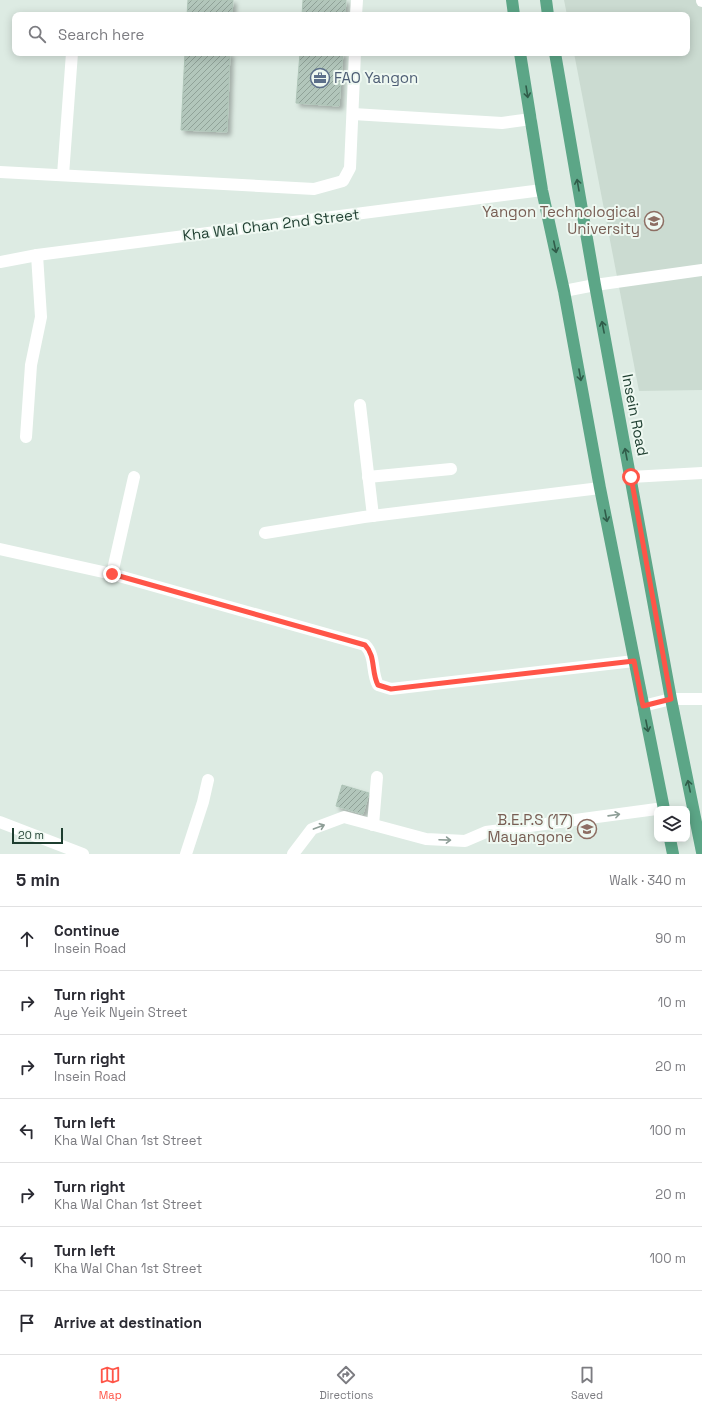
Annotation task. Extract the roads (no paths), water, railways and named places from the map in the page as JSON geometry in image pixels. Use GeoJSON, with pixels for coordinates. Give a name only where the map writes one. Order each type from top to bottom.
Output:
{"type":"FeatureCollection","features":[{"type":"Feature","properties":{"kind":"main road"},"geometry":{"type":"LineString","coordinates":[[512,0],[514,12]]}},
{"type":"Feature","properties":{"kind":"main road"},"geometry":{"type":"LineString","coordinates":[[546,0],[548,12]]}},
{"type":"Feature","properties":{"kind":"main road"},"geometry":{"type":"LineString","coordinates":[[520,56],[542,190],[564,292],[600,488],[664,806]]}},
{"type":"Feature","properties":{"kind":"main road","name":"Insein Road"},"geometry":{"type":"LineString","coordinates":[[556,56],[595,285],[671,699],[701,839],[702,852]]}},
{"type":"Feature","properties":{"kind":"main road"},"geometry":{"type":"LineString","coordinates":[[671,842],[673,854]]}},
{"type":"Feature","properties":{"kind":"street"},"geometry":{"type":"LineString","coordinates":[[356,12],[357,0]]}},
{"type":"Feature","properties":{"kind":"street"},"geometry":{"type":"LineString","coordinates":[[63,175],[72,56]]}},
{"type":"Feature","properties":{"kind":"street"},"geometry":{"type":"LineString","coordinates":[[0,172],[314,188],[343,181],[350,168],[355,56]]}},
{"type":"Feature","properties":{"kind":"street"},"geometry":{"type":"LineString","coordinates":[[353,114],[502,123],[531,119]]}},
{"type":"Feature","properties":{"kind":"street","name":"Kha Wal Chan 2nd Street"},"geometry":{"type":"LineString","coordinates":[[0,262],[36,255],[542,190]]}},
{"type":"Feature","properties":{"kind":"street"},"geometry":{"type":"LineString","coordinates":[[26,437],[31,365],[41,317],[36,255]]}},
{"type":"Feature","properties":{"kind":"street"},"geometry":{"type":"LineString","coordinates":[[564,292],[595,285],[702,270]]}},
{"type":"Feature","properties":{"kind":"street"},"geometry":{"type":"LineString","coordinates":[[360,405],[373,516]]}},
{"type":"Feature","properties":{"kind":"street"},"geometry":{"type":"LineString","coordinates":[[368,478],[451,468]]}},
{"type":"Feature","properties":{"kind":"street"},"geometry":{"type":"LineString","coordinates":[[631,477],[702,473]]}},
{"type":"Feature","properties":{"kind":"street"},"geometry":{"type":"LineString","coordinates":[[112,574],[134,477]]}},
{"type":"Feature","properties":{"kind":"street"},"geometry":{"type":"LineString","coordinates":[[265,533],[373,516],[600,488]]}},
{"type":"Feature","properties":{"kind":"street"},"geometry":{"type":"LineString","coordinates":[[0,549],[112,574],[365,645],[371,651],[374,679],[378,685],[391,689],[634,661]]}},
{"type":"Feature","properties":{"kind":"street"},"geometry":{"type":"LineString","coordinates":[[643,706],[671,699],[702,699]]}},
{"type":"Feature","properties":{"kind":"street"},"geometry":{"type":"LineString","coordinates":[[373,825],[377,777]]}},
{"type":"Feature","properties":{"kind":"street"},"geometry":{"type":"LineString","coordinates":[[186,854],[203,802],[208,780]]}},
{"type":"Feature","properties":{"kind":"street"},"geometry":{"type":"LineString","coordinates":[[293,854],[312,829],[344,818],[426,839],[465,841],[486,832],[654,809]]}},
{"type":"Feature","properties":{"kind":"street"},"geometry":{"type":"LineString","coordinates":[[0,822],[83,854]]}},
{"type":"Feature","properties":{"kind":"place","name":"FAO Yangon"},"geometry":{"type":"Point","coordinates":[320,78]}},
{"type":"Feature","properties":{"kind":"place","name":"Yangon Technological University"},"geometry":{"type":"Point","coordinates":[654,221]}},
{"type":"Feature","properties":{"kind":"place","name":"B.E.P.S (17) Mayangone"},"geometry":{"type":"Point","coordinates":[587,829]}}]}
